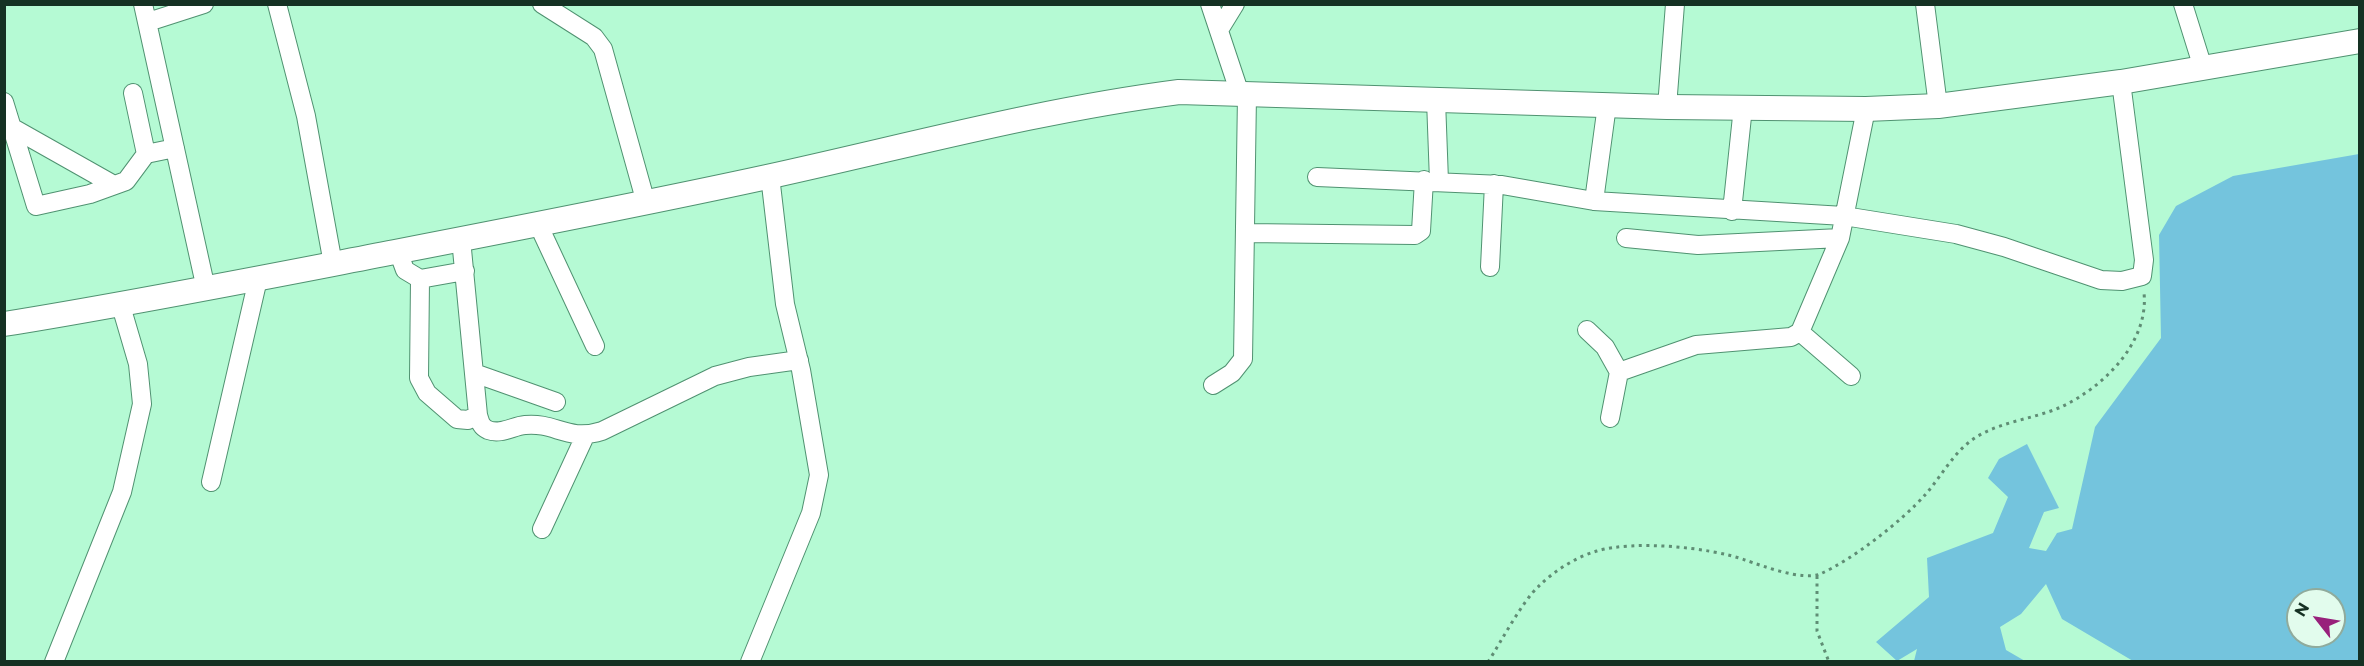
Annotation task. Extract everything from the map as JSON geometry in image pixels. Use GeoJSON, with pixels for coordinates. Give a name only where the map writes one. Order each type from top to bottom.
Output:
{"type":"FeatureCollection","features":[{"type":"Feature","properties":{"kind":"main road"},"geometry":{"type":"LineString","coordinates":[[4,324],[121,306],[538,224],[770,176],[954,134],[1125,99],[1179,92],[1667,107],[1866,109],[1938,106],[2121,82],[2360,41]]}},
{"type":"Feature","properties":{"kind":"street"},"geometry":{"type":"LineString","coordinates":[[204,4],[146,13],[206,289]]}},
{"type":"Feature","properties":{"kind":"street"},"geometry":{"type":"LineString","coordinates":[[277,4],[306,116],[333,264]]}},
{"type":"Feature","properties":{"kind":"street"},"geometry":{"type":"LineString","coordinates":[[542,4],[594,37],[603,49],[646,202]]}},
{"type":"Feature","properties":{"kind":"street"},"geometry":{"type":"LineString","coordinates":[[1210,4],[1243,94],[1246,233],[1242,359],[1232,373],[1213,385]]}},
{"type":"Feature","properties":{"kind":"street"},"geometry":{"type":"LineString","coordinates":[[1219,30],[1235,4]]}},
{"type":"Feature","properties":{"kind":"street"},"geometry":{"type":"LineString","coordinates":[[1667,107],[1675,4]]}},
{"type":"Feature","properties":{"kind":"street"},"geometry":{"type":"LineString","coordinates":[[1925,4],[1938,106]]}},
{"type":"Feature","properties":{"kind":"street"},"geometry":{"type":"LineString","coordinates":[[2183,4],[2203,68]]}},
{"type":"Feature","properties":{"kind":"street"},"geometry":{"type":"LineString","coordinates":[[1317,177],[1494,184],[1594,201],[1844,216],[1956,234],[2004,247],[2102,280],[2122,281],[2142,276],[2144,260],[2121,82]]}},
{"type":"Feature","properties":{"kind":"street"},"geometry":{"type":"LineString","coordinates":[[133,93],[146,154]]}},
{"type":"Feature","properties":{"kind":"street"},"geometry":{"type":"LineString","coordinates":[[1246,233],[1416,236],[1420,231],[1431,181],[1436,100]]}},
{"type":"Feature","properties":{"kind":"street"},"geometry":{"type":"LineString","coordinates":[[4,102],[36,206],[126,181],[146,154],[175,148]]}},
{"type":"Feature","properties":{"kind":"street"},"geometry":{"type":"LineString","coordinates":[[1594,201],[1607,105]]}},
{"type":"Feature","properties":{"kind":"street"},"geometry":{"type":"LineString","coordinates":[[1732,210],[1743,107]]}},
{"type":"Feature","properties":{"kind":"street"},"geometry":{"type":"LineString","coordinates":[[1619,372],[1696,345],[1791,337],[1800,332],[1840,238],[1866,109]]}},
{"type":"Feature","properties":{"kind":"street"},"geometry":{"type":"LineString","coordinates":[[12,128],[114,185]]}},
{"type":"Feature","properties":{"kind":"street"},"geometry":{"type":"LineString","coordinates":[[750,662],[817,493],[816,459],[799,360],[785,304],[770,176]]}},
{"type":"Feature","properties":{"kind":"street"},"geometry":{"type":"LineString","coordinates":[[1490,267],[1494,184]]}},
{"type":"Feature","properties":{"kind":"street"},"geometry":{"type":"LineString","coordinates":[[538,224],[595,346]]}},
{"type":"Feature","properties":{"kind":"street"},"geometry":{"type":"LineString","coordinates":[[1626,238],[1698,245],[1840,238]]}},
{"type":"Feature","properties":{"kind":"street"},"geometry":{"type":"LineString","coordinates":[[461,239],[478,415],[481,425],[489,430],[500,432],[525,425],[546,426],[585,436],[602,431],[716,376],[749,367],[799,360]]}},
{"type":"Feature","properties":{"kind":"street"},"geometry":{"type":"LineString","coordinates":[[398,251],[405,270],[420,279],[465,271]]}},
{"type":"Feature","properties":{"kind":"street"},"geometry":{"type":"LineString","coordinates":[[211,482],[258,279]]}},
{"type":"Feature","properties":{"kind":"street"},"geometry":{"type":"LineString","coordinates":[[420,279],[419,378],[427,393],[457,419],[468,420],[478,415]]}},
{"type":"Feature","properties":{"kind":"street"},"geometry":{"type":"LineString","coordinates":[[54,662],[122,492],[140,414],[138,364],[121,306]]}},
{"type":"Feature","properties":{"kind":"street"},"geometry":{"type":"LineString","coordinates":[[1587,330],[1605,347],[1619,372],[1610,418]]}},
{"type":"Feature","properties":{"kind":"street"},"geometry":{"type":"LineString","coordinates":[[1800,332],[1851,376]]}},
{"type":"Feature","properties":{"kind":"street"},"geometry":{"type":"LineString","coordinates":[[474,373],[556,402]]}},
{"type":"Feature","properties":{"kind":"street"},"geometry":{"type":"LineString","coordinates":[[542,529],[585,436]]}},
{"type":"Feature","properties":{"kind":"path"},"geometry":{"type":"LineString","coordinates":[[1488,662],[1538,586],[1572,561],[1597,551],[1618,547],[1704,550],[1726,553],[1791,574],[1818,575],[1843,561],[1907,514],[1969,442],[1993,430],[2061,407],[2085,394],[2108,373],[2125,356],[2138,335],[2145,305],[2142,276]]}},
{"type":"Feature","properties":{"kind":"path"},"geometry":{"type":"LineString","coordinates":[[1818,575],[1817,631],[1828,662]]}},
{"type":"Feature","properties":{"kind":"water"},"geometry":{"type":"Polygon","coordinates":[[[2359,154],[2359,661],[2133,661],[2062,619],[2046,584],[2021,614],[2000,627],[2006,650],[2025,661],[1914,661],[1917,649],[1897,661],[1876,642],[1929,597],[1927,558],[1993,533],[2008,497],[1988,478],[1999,459],[2027,444],[2059,508],[2044,512],[2029,548],[2046,551],[2057,533],[2072,529],[2095,427],[2161,338],[2159,235],[2176,206],[2233,176],[2359,154]]]}}]}
